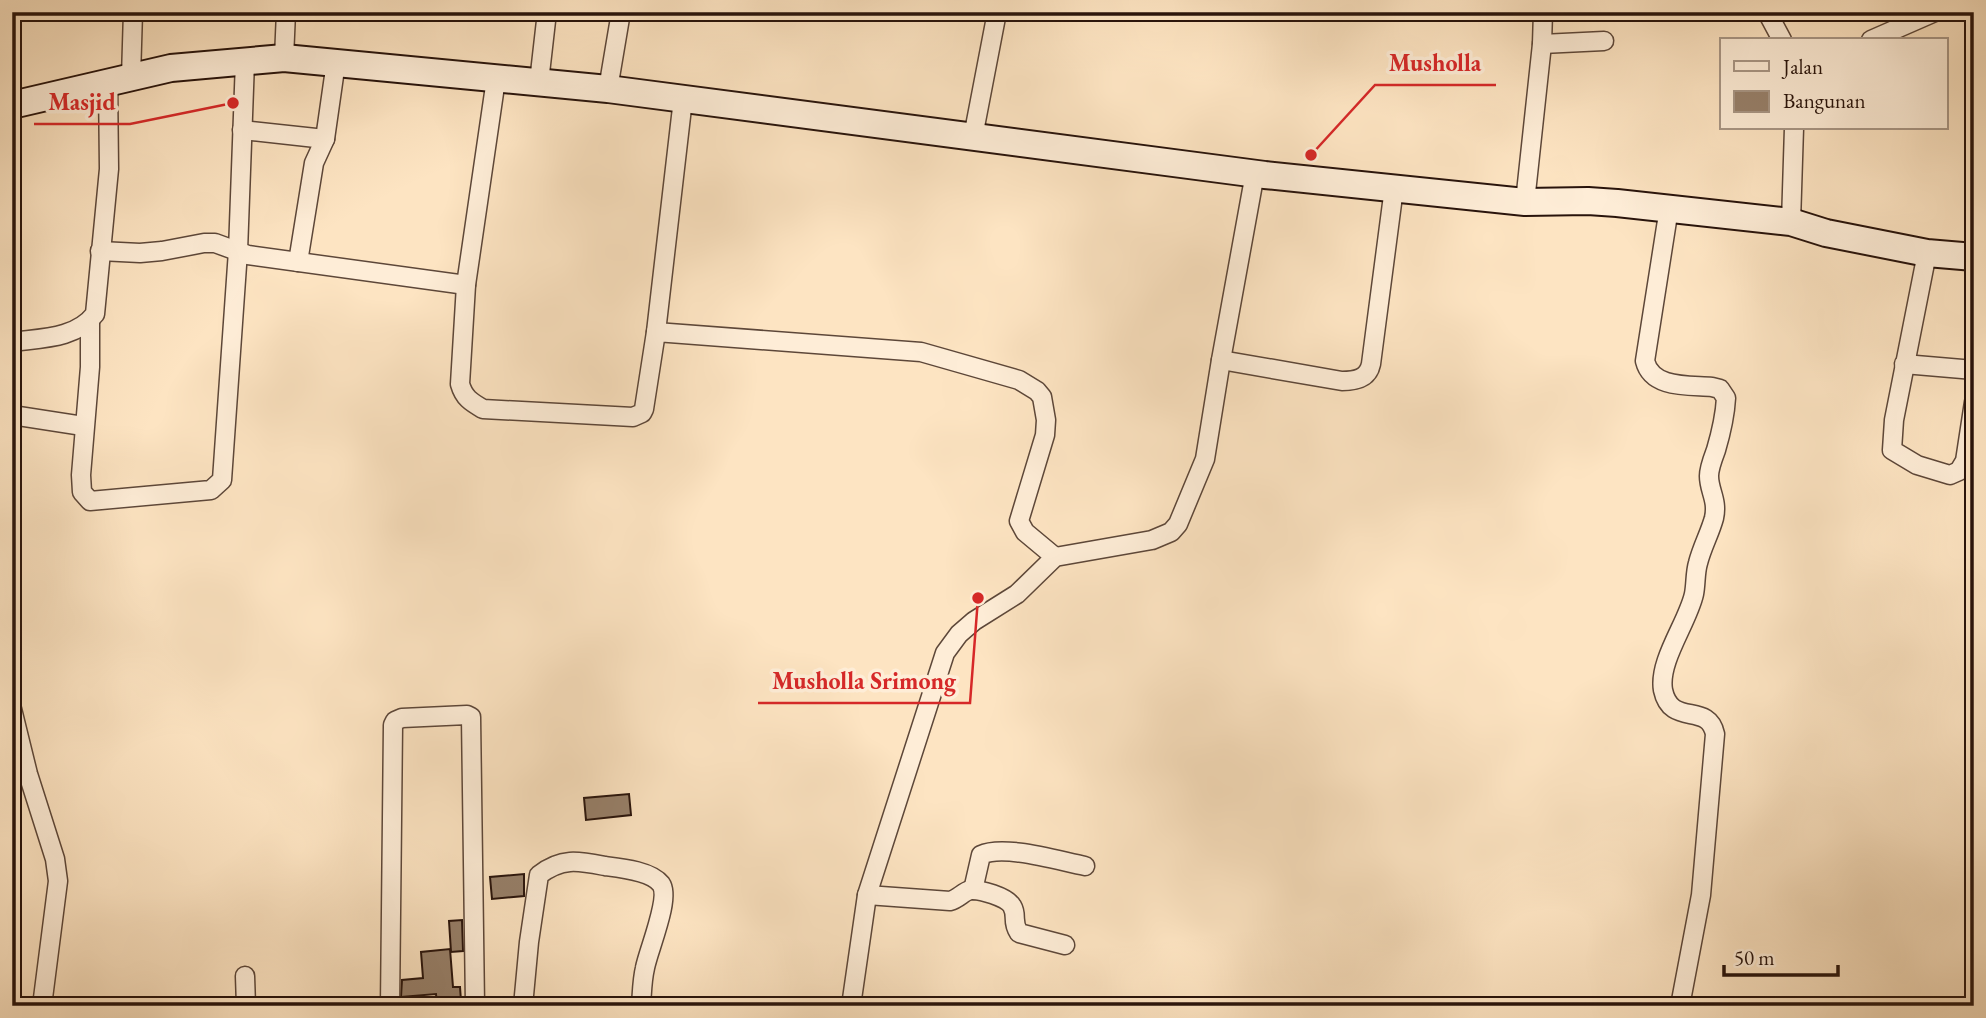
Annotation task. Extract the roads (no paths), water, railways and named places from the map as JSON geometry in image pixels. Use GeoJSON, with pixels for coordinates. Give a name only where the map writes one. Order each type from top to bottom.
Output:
{"type":"FeatureCollection","features":[{"type":"Feature","properties":{"kind":"street"},"geometry":{"type":"LineString","coordinates":[[12,342],[63,335],[90,320],[95,314],[120,80],[133,12]]}},
{"type":"Feature","properties":{"kind":"street"},"geometry":{"type":"LineString","coordinates":[[284,58],[286,12]]}},
{"type":"Feature","properties":{"kind":"street"},"geometry":{"type":"LineString","coordinates":[[539,82],[547,12]]}},
{"type":"Feature","properties":{"kind":"street"},"geometry":{"type":"LineString","coordinates":[[608,89],[621,12]]}},
{"type":"Feature","properties":{"kind":"street"},"geometry":{"type":"LineString","coordinates":[[973,137],[997,12]]}},
{"type":"Feature","properties":{"kind":"street"},"geometry":{"type":"LineString","coordinates":[[1525,202],[1543,12]]}},
{"type":"Feature","properties":{"kind":"street"},"geometry":{"type":"LineString","coordinates":[[1767,12],[1781,38]]}},
{"type":"Feature","properties":{"kind":"street"},"geometry":{"type":"LineString","coordinates":[[1874,38],[1909,18],[1935,12]]}},
{"type":"Feature","properties":{"kind":"street"},"geometry":{"type":"LineString","coordinates":[[1542,44],[1604,41]]}},
{"type":"Feature","properties":{"kind":"street"},"geometry":{"type":"LineString","coordinates":[[12,105],[171,68],[284,58],[336,62],[608,89],[1255,173],[1525,202],[1588,201],[1791,222],[1826,233],[1927,253],[1974,257]]}},
{"type":"Feature","properties":{"kind":"street"},"geometry":{"type":"LineString","coordinates":[[90,320],[90,367],[80,475],[82,492],[90,500],[211,490],[222,480],[238,251],[245,61]]}},
{"type":"Feature","properties":{"kind":"street"},"geometry":{"type":"LineString","coordinates":[[298,262],[314,163],[325,139],[336,62]]}},
{"type":"Feature","properties":{"kind":"street"},"geometry":{"type":"LineString","coordinates":[[496,79],[466,285],[460,384],[463,394],[470,402],[482,409],[628,418],[638,415],[644,409],[656,332],[683,99]]}},
{"type":"Feature","properties":{"kind":"street"},"geometry":{"type":"LineString","coordinates":[[242,130],[325,139]]}},
{"type":"Feature","properties":{"kind":"street"},"geometry":{"type":"LineString","coordinates":[[1791,222],[1794,130]]}},
{"type":"Feature","properties":{"kind":"street"},"geometry":{"type":"LineString","coordinates":[[852,1006],[867,895],[945,653],[959,634],[974,621],[1017,594],[1055,557],[1152,540],[1171,532],[1178,524],[1205,459],[1255,173]]}},
{"type":"Feature","properties":{"kind":"street"},"geometry":{"type":"LineString","coordinates":[[1221,360],[1342,381],[1355,381],[1366,374],[1371,364],[1394,188]]}},
{"type":"Feature","properties":{"kind":"street"},"geometry":{"type":"LineString","coordinates":[[1669,208],[1646,366],[1653,376],[1665,382],[1720,389],[1727,398],[1723,425],[1709,474],[1716,502],[1714,518],[1698,561],[1694,594],[1662,681],[1670,707],[1705,719],[1712,725],[1715,734],[1701,895],[1680,1006]]}},
{"type":"Feature","properties":{"kind":"street"},"geometry":{"type":"LineString","coordinates":[[100,251],[140,253],[215,243],[248,255],[466,285]]}},
{"type":"Feature","properties":{"kind":"street"},"geometry":{"type":"LineString","coordinates":[[1927,253],[1894,420],[1892,450],[1917,465],[1950,475],[1959,471],[1965,461],[1974,402]]}},
{"type":"Feature","properties":{"kind":"street"},"geometry":{"type":"LineString","coordinates":[[656,332],[921,352],[1019,380],[1042,397],[1046,420],[1045,435],[1019,521],[1025,533],[1055,557]]}},
{"type":"Feature","properties":{"kind":"street"},"geometry":{"type":"LineString","coordinates":[[1904,364],[1974,370]]}},
{"type":"Feature","properties":{"kind":"street"},"geometry":{"type":"LineString","coordinates":[[12,415],[83,426]]}},
{"type":"Feature","properties":{"kind":"street"},"geometry":{"type":"LineString","coordinates":[[12,709],[28,774],[55,859],[58,881],[43,1006]]}},
{"type":"Feature","properties":{"kind":"street"},"geometry":{"type":"LineString","coordinates":[[390,1006],[393,725],[402,718],[467,715],[471,717],[475,1006]]}},
{"type":"Feature","properties":{"kind":"street"},"geometry":{"type":"LineString","coordinates":[[973,890],[981,855],[988,852],[1005,850],[1085,866]]}},
{"type":"Feature","properties":{"kind":"street"},"geometry":{"type":"LineString","coordinates":[[523,1006],[539,875],[546,869],[573,860],[628,869],[650,876],[662,885],[663,903],[644,969],[641,1006]]}},
{"type":"Feature","properties":{"kind":"street"},"geometry":{"type":"LineString","coordinates":[[867,895],[950,901],[973,890],[1003,897],[1014,909],[1013,923],[1019,933],[1065,945]]}},
{"type":"Feature","properties":{"kind":"street"},"geometry":{"type":"LineString","coordinates":[[245,976],[246,1006]]}},
{"type":"Feature","properties":{"kind":"place","name":"Masjid"},"geometry":{"type":"Point","coordinates":[233,103]}},
{"type":"Feature","properties":{"kind":"place","name":"Musholla"},"geometry":{"type":"Point","coordinates":[1311,155]}},
{"type":"Feature","properties":{"kind":"place","name":"Musholla Srimong"},"geometry":{"type":"Point","coordinates":[978,598]}}]}
